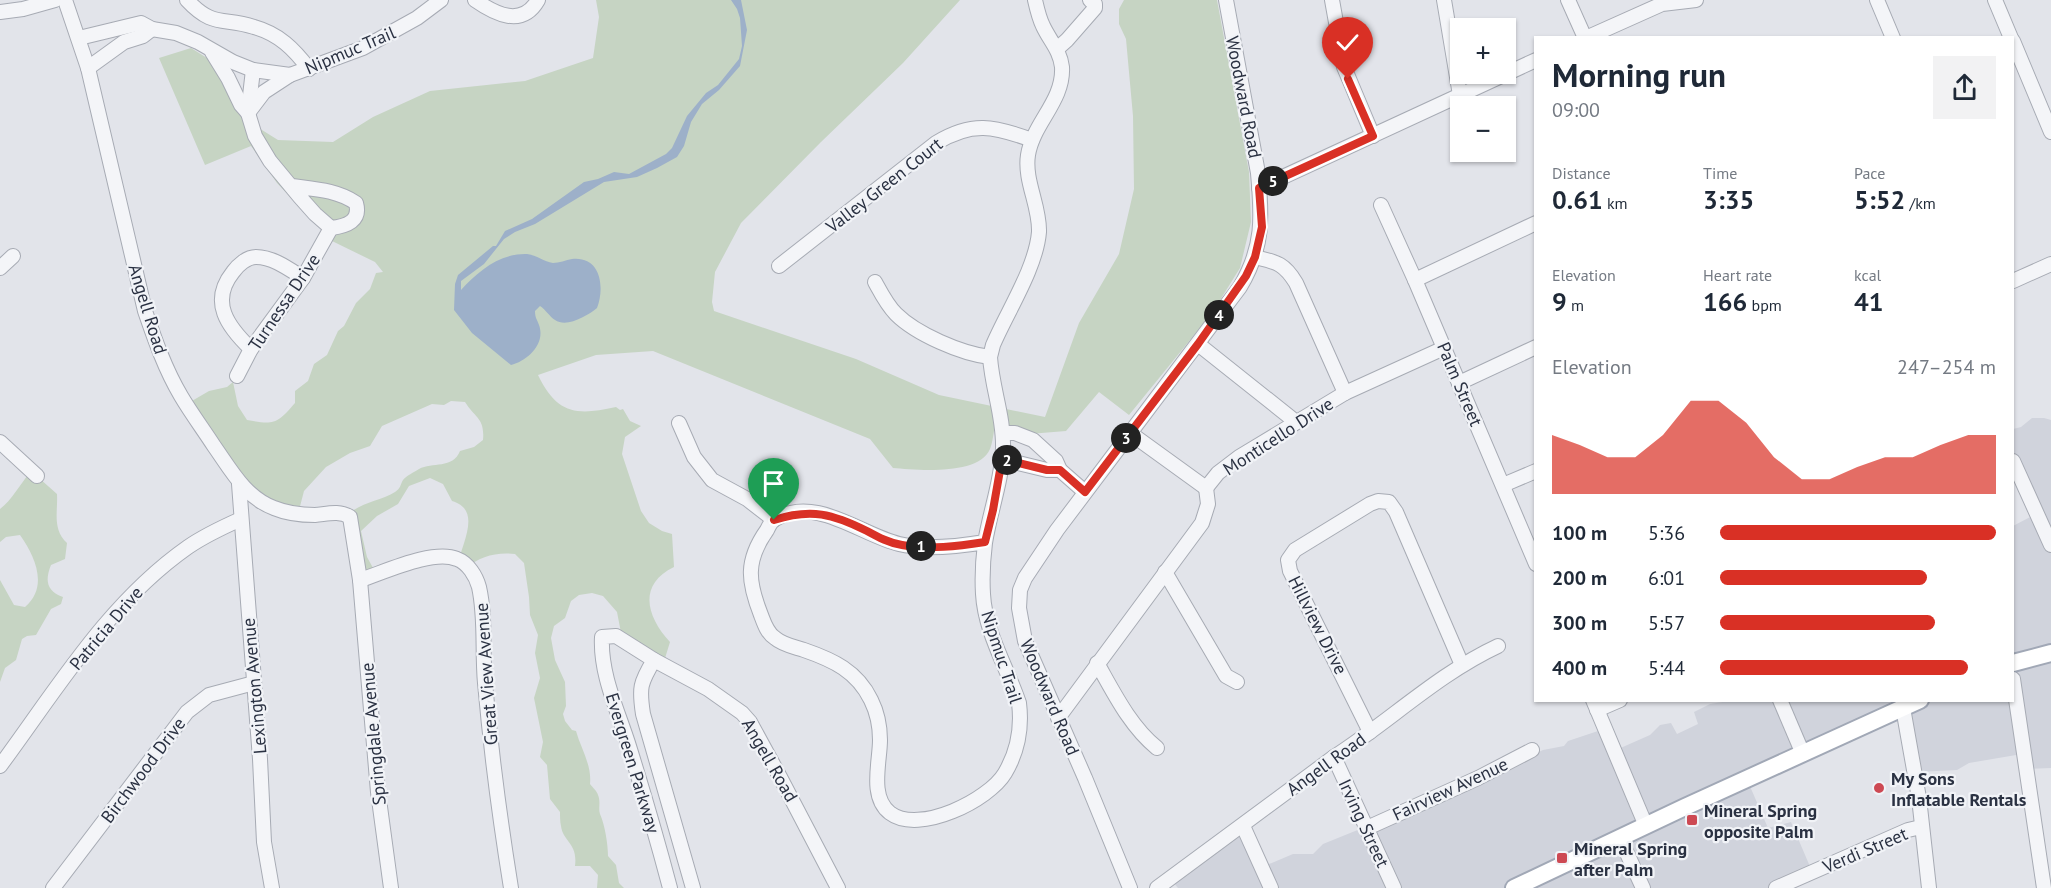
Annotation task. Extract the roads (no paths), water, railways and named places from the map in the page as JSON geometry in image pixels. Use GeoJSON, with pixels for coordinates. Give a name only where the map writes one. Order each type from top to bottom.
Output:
{"type":"FeatureCollection","features":[{"type":"Feature","properties":{"kind":"main road"},"geometry":{"type":"LineString","coordinates":[[2014,663],[2051,653]]}},
{"type":"Feature","properties":{"kind":"main road"},"geometry":{"type":"LineString","coordinates":[[1514,888],[1916,702]]}},
{"type":"Feature","properties":{"kind":"street"},"geometry":{"type":"LineString","coordinates":[[0,12],[23,9],[55,0]]}},
{"type":"Feature","properties":{"kind":"street","name":"Angell Road"},"geometry":{"type":"LineString","coordinates":[[65,0],[88,68],[145,311],[157,348],[181,395],[239,484],[256,499],[274,508],[295,513],[334,512],[350,517],[360,580]]}},
{"type":"Feature","properties":{"kind":"street"},"geometry":{"type":"LineString","coordinates":[[187,0],[197,11],[214,21],[254,26],[283,40],[309,69]]}},
{"type":"Feature","properties":{"kind":"street","name":"Nipmuc Trail"},"geometry":{"type":"LineString","coordinates":[[79,38],[141,23],[152,29],[176,33],[198,42],[211,51],[253,70],[269,74],[290,75],[363,48],[417,18],[441,0]]}},
{"type":"Feature","properties":{"kind":"street"},"geometry":{"type":"LineString","coordinates":[[475,0],[499,15],[508,17],[528,12],[538,0]]}},
{"type":"Feature","properties":{"kind":"street"},"geometry":{"type":"LineString","coordinates":[[875,282],[886,301],[905,321],[957,348],[978,356],[990,357],[993,345],[1037,247],[1038,221],[1028,173],[1028,155],[1032,140],[1061,85],[1062,66],[1058,48],[1044,27],[1035,0]]}},
{"type":"Feature","properties":{"kind":"street"},"geometry":{"type":"LineString","coordinates":[[1058,48],[1095,8],[1095,4],[1090,0]]}},
{"type":"Feature","properties":{"kind":"street","name":"Woodward Road"},"geometry":{"type":"LineString","coordinates":[[1130,888],[1025,641],[1018,608],[1020,590],[1025,578],[1051,539],[1240,287],[1255,257],[1262,227],[1259,188],[1226,0]]}},
{"type":"Feature","properties":{"kind":"street"},"geometry":{"type":"LineString","coordinates":[[1332,0],[1344,67],[1373,136]]}},
{"type":"Feature","properties":{"kind":"street"},"geometry":{"type":"LineString","coordinates":[[1444,0],[1460,95]]}},
{"type":"Feature","properties":{"kind":"street"},"geometry":{"type":"LineString","coordinates":[[1568,0],[1584,36]]}},
{"type":"Feature","properties":{"kind":"street"},"geometry":{"type":"LineString","coordinates":[[1590,36],[1662,4],[1696,0]]}},
{"type":"Feature","properties":{"kind":"street"},"geometry":{"type":"LineString","coordinates":[[1877,0],[1892,36]]}},
{"type":"Feature","properties":{"kind":"street"},"geometry":{"type":"LineString","coordinates":[[1995,0],[2011,36]]}},
{"type":"Feature","properties":{"kind":"street"},"geometry":{"type":"LineString","coordinates":[[88,68],[124,42],[143,36],[152,29]]}},
{"type":"Feature","properties":{"kind":"street"},"geometry":{"type":"LineString","coordinates":[[2014,44],[2051,132]]}},
{"type":"Feature","properties":{"kind":"street"},"geometry":{"type":"LineString","coordinates":[[211,51],[241,105],[248,113]]}},
{"type":"Feature","properties":{"kind":"street"},"geometry":{"type":"LineString","coordinates":[[1259,188],[1534,61]]}},
{"type":"Feature","properties":{"kind":"street"},"geometry":{"type":"LineString","coordinates":[[253,70],[248,113],[261,148],[292,186],[315,214],[331,228],[345,226],[355,219],[358,210],[356,203],[347,196],[292,186]]}},
{"type":"Feature","properties":{"kind":"street"},"geometry":{"type":"LineString","coordinates":[[248,113],[264,92],[290,75]]}},
{"type":"Feature","properties":{"kind":"street","name":"Valley Green Court"},"geometry":{"type":"LineString","coordinates":[[779,266],[936,142],[949,135],[960,130],[985,126],[1032,140]]}},
{"type":"Feature","properties":{"kind":"street","name":"Palm Street"},"geometry":{"type":"LineString","coordinates":[[1381,205],[1534,559]]}},
{"type":"Feature","properties":{"kind":"street"},"geometry":{"type":"LineString","coordinates":[[1415,280],[1534,224]]}},
{"type":"Feature","properties":{"kind":"street","name":"Turnessa Drive"},"geometry":{"type":"LineString","coordinates":[[237,376],[251,350],[303,278],[331,228]]}},
{"type":"Feature","properties":{"kind":"street"},"geometry":{"type":"LineString","coordinates":[[0,268],[13,256]]}},
{"type":"Feature","properties":{"kind":"street"},"geometry":{"type":"LineString","coordinates":[[251,350],[229,325],[224,311],[222,298],[224,286],[230,276],[243,262],[258,257],[279,263],[303,278]]}},
{"type":"Feature","properties":{"kind":"street"},"geometry":{"type":"LineString","coordinates":[[1255,257],[1281,264],[1296,283],[1345,393]]}},
{"type":"Feature","properties":{"kind":"street"},"geometry":{"type":"LineString","coordinates":[[2014,281],[2049,270]]}},
{"type":"Feature","properties":{"kind":"street"},"geometry":{"type":"LineString","coordinates":[[1198,344],[1296,422]]}},
{"type":"Feature","properties":{"kind":"street","name":"Monticello Drive"},"geometry":{"type":"LineString","coordinates":[[1058,718],[1202,523],[1208,504],[1206,488],[1218,473],[1239,457],[1345,393],[1444,348]]}},
{"type":"Feature","properties":{"kind":"street"},"geometry":{"type":"LineString","coordinates":[[1459,383],[1534,348]]}},
{"type":"Feature","properties":{"kind":"street","name":"Nipmuc Trail"},"geometry":{"type":"LineString","coordinates":[[774,520],[756,548],[750,574],[754,595],[766,628],[774,638],[839,664],[860,684],[870,699],[878,723],[879,796],[883,806],[892,814],[903,818],[934,819],[983,796],[1004,774],[1017,746],[1020,716],[1019,703],[989,627],[983,594],[985,542],[1002,459],[1003,433],[990,357]]}},
{"type":"Feature","properties":{"kind":"street"},"geometry":{"type":"LineString","coordinates":[[679,423],[694,457],[712,480],[747,499],[774,520],[794,513],[826,514],[884,540],[902,545],[964,545],[985,542]]}},
{"type":"Feature","properties":{"kind":"street"},"geometry":{"type":"LineString","coordinates":[[1003,433],[1015,433],[1034,440],[1056,461],[1060,470],[1085,492]]}},
{"type":"Feature","properties":{"kind":"street"},"geometry":{"type":"LineString","coordinates":[[1130,433],[1206,488]]}},
{"type":"Feature","properties":{"kind":"street"},"geometry":{"type":"LineString","coordinates":[[0,442],[37,476]]}},
{"type":"Feature","properties":{"kind":"street"},"geometry":{"type":"LineString","coordinates":[[1002,459],[1047,470],[1060,470]]}},
{"type":"Feature","properties":{"kind":"street"},"geometry":{"type":"LineString","coordinates":[[2014,463],[2049,537]]}},
{"type":"Feature","properties":{"kind":"street"},"geometry":{"type":"LineString","coordinates":[[1503,485],[1534,472]]}},
{"type":"Feature","properties":{"kind":"street","name":"Lexington Avenue"},"geometry":{"type":"LineString","coordinates":[[239,484],[261,759],[264,842],[272,888]]}},
{"type":"Feature","properties":{"kind":"street","name":"Hillview Drive"},"geometry":{"type":"LineString","coordinates":[[1370,732],[1290,571],[1288,560],[1296,549],[1370,504],[1378,501],[1389,502],[1396,512],[1462,665]]}},
{"type":"Feature","properties":{"kind":"street","name":"Patricia Drive"},"geometry":{"type":"LineString","coordinates":[[0,766],[118,609],[156,572],[189,546],[240,519]]}},
{"type":"Feature","properties":{"kind":"street","name":"Great View Avenue"},"geometry":{"type":"LineString","coordinates":[[360,580],[428,557],[446,556],[458,559],[473,573],[481,600],[490,742],[511,888]]}},
{"type":"Feature","properties":{"kind":"street"},"geometry":{"type":"LineString","coordinates":[[1165,572],[1226,676],[1237,682]]}},
{"type":"Feature","properties":{"kind":"street","name":"Springdale Avenue"},"geometry":{"type":"LineString","coordinates":[[360,580],[369,706],[391,888]]}},
{"type":"Feature","properties":{"kind":"street","name":"Angell Road"},"geometry":{"type":"LineString","coordinates":[[602,637],[616,636],[730,703],[742,713],[750,722],[838,888]]}},
{"type":"Feature","properties":{"kind":"street","name":"Evergreen Parkway"},"geometry":{"type":"LineString","coordinates":[[602,637],[604,664],[609,686],[632,755],[670,888]]}},
{"type":"Feature","properties":{"kind":"street","name":"Angell Road"},"geometry":{"type":"LineString","coordinates":[[1157,888],[1462,665],[1498,646]]}},
{"type":"Feature","properties":{"kind":"street","name":"Evergreen Parkway"},"geometry":{"type":"LineString","coordinates":[[654,660],[641,686],[643,714],[693,888]]}},
{"type":"Feature","properties":{"kind":"street"},"geometry":{"type":"LineString","coordinates":[[1097,663],[1126,712],[1138,729],[1157,748]]}},
{"type":"Feature","properties":{"kind":"street","name":"Birchwood Drive"},"geometry":{"type":"LineString","coordinates":[[53,888],[187,712],[209,695],[254,683]]}},
{"type":"Feature","properties":{"kind":"street"},"geometry":{"type":"LineString","coordinates":[[2014,686],[2044,888]]}},
{"type":"Feature","properties":{"kind":"street"},"geometry":{"type":"LineString","coordinates":[[1610,702],[1595,705],[1646,826]]}},
{"type":"Feature","properties":{"kind":"street"},"geometry":{"type":"LineString","coordinates":[[1781,702],[1803,754]]}},
{"type":"Feature","properties":{"kind":"street"},"geometry":{"type":"LineString","coordinates":[[1903,708],[1917,788],[1929,888]]}},
{"type":"Feature","properties":{"kind":"street","name":"Fairview Avenue"},"geometry":{"type":"LineString","coordinates":[[1367,828],[1478,778],[1532,750]]}},
{"type":"Feature","properties":{"kind":"street","name":"Irving Street"},"geometry":{"type":"LineString","coordinates":[[1334,758],[1394,888]]}},
{"type":"Feature","properties":{"kind":"street"},"geometry":{"type":"LineString","coordinates":[[1243,826],[1271,888]]}},
{"type":"Feature","properties":{"kind":"street","name":"Verdi Street"},"geometry":{"type":"LineString","coordinates":[[1776,888],[1908,830],[1921,827]]}},
{"type":"Feature","properties":{"kind":"street"},"geometry":{"type":"LineString","coordinates":[[1620,838],[1643,888]]}},
{"type":"Feature","properties":{"kind":"water"},"geometry":{"type":"Polygon","coordinates":[[[731,0],[741,0],[747,30],[740,66],[719,90],[702,104],[691,122],[684,146],[677,157],[637,177],[604,182],[535,224],[515,232],[504,239],[484,264],[461,281],[461,290],[490,264],[517,254],[531,255],[553,263],[582,259],[595,268],[601,291],[597,308],[565,323],[555,320],[540,306],[535,311],[540,339],[529,356],[511,365],[472,333],[454,310],[455,284],[458,275],[493,246],[496,246],[505,231],[532,219],[584,182],[614,172],[629,174],[666,154],[672,148],[687,116],[706,93],[718,85],[739,59],[742,46],[740,18],[731,0]]]}},
{"type":"Feature","properties":{"kind":"place","name":"My Sons Inflatable Rentals"},"geometry":{"type":"Point","coordinates":[1879,788]}},
{"type":"Feature","properties":{"kind":"place","name":"Mineral Spring opposite Palm"},"geometry":{"type":"Point","coordinates":[1692,820]}},
{"type":"Feature","properties":{"kind":"place","name":"Mineral Spring after Palm"},"geometry":{"type":"Point","coordinates":[1562,858]}}]}
